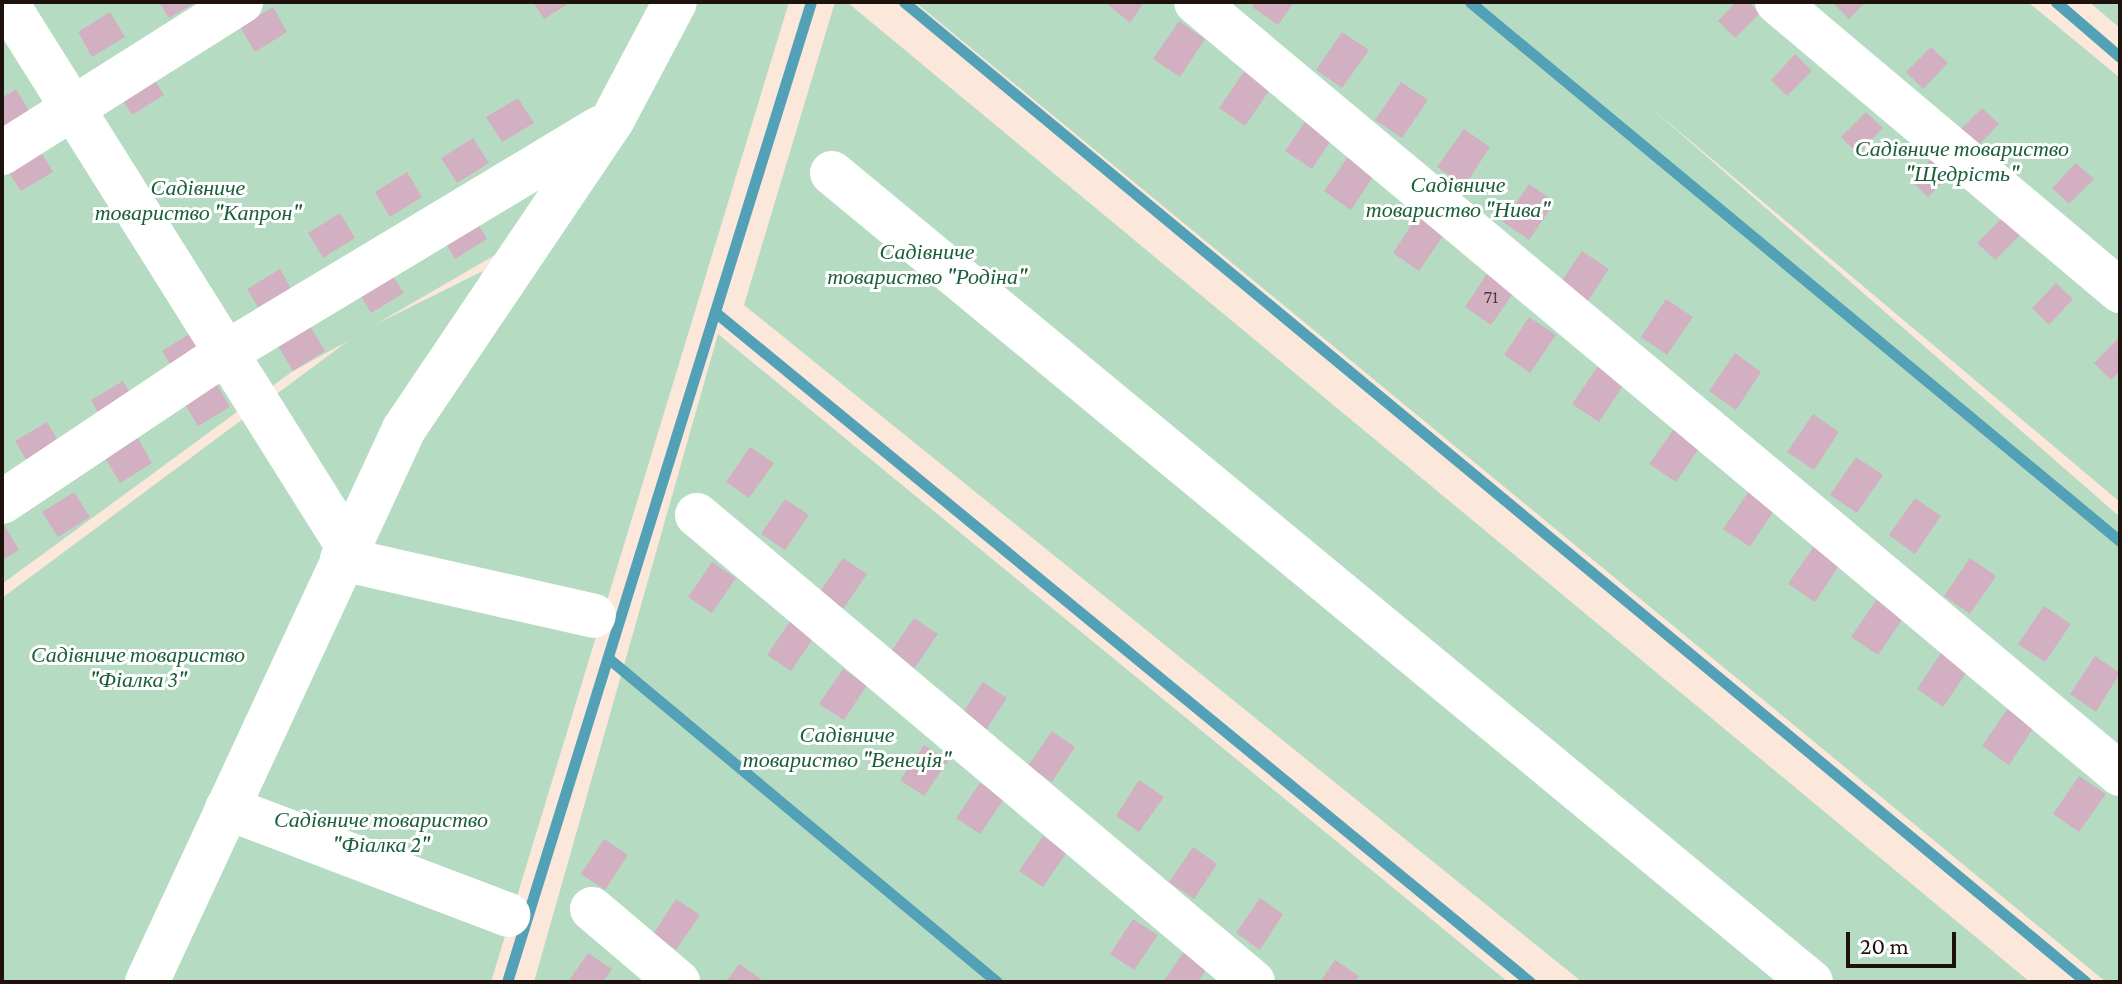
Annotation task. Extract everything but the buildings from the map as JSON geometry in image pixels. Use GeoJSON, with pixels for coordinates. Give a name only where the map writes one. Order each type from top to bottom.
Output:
{"type":"FeatureCollection","features":[{"type":"Feature","properties":{"kind":"street"},"geometry":{"type":"LineString","coordinates":[[6,2],[227,352],[345,553],[594,616]]}},
{"type":"Feature","properties":{"kind":"street"},"geometry":{"type":"LineString","coordinates":[[2,153],[241,2]]}},
{"type":"Feature","properties":{"kind":"street"},"geometry":{"type":"LineString","coordinates":[[147,982],[404,429],[613,119],[675,2]]}},
{"type":"Feature","properties":{"kind":"street"},"geometry":{"type":"LineString","coordinates":[[1196,2],[2120,774]]}},
{"type":"Feature","properties":{"kind":"street"},"geometry":{"type":"LineString","coordinates":[[1777,2],[2120,291]]}},
{"type":"Feature","properties":{"kind":"street"},"geometry":{"type":"LineString","coordinates":[[2,502],[227,352],[613,119]]}},
{"type":"Feature","properties":{"kind":"street"},"geometry":{"type":"LineString","coordinates":[[832,173],[1811,982]]}},
{"type":"Feature","properties":{"kind":"street"},"geometry":{"type":"LineString","coordinates":[[697,515],[1253,982]]}},
{"type":"Feature","properties":{"kind":"street"},"geometry":{"type":"LineString","coordinates":[[227,808],[508,915]]}},
{"type":"Feature","properties":{"kind":"street"},"geometry":{"type":"LineString","coordinates":[[592,909],[678,982]]}},
{"type":"Feature","properties":{"kind":"green space","name":"Садівниче товариство \"Капрон\""},"geometry":{"type":"Polygon","coordinates":[[[2,2],[675,2],[509,247],[376,324],[483,271],[135,982],[2,982],[2,598],[348,341],[293,371],[2,584],[2,2]]]}},
{"type":"Feature","properties":{"kind":"green space","name":"Садівниче товариство \"Фіалка 2\""},"geometry":{"type":"Polygon","coordinates":[[[693,2],[789,2],[491,982],[146,982],[442,372],[693,2]]]}},
{"type":"Feature","properties":{"kind":"green space","name":"Садівниче товариство \"Родіна\""},"geometry":{"type":"Polygon","coordinates":[[[835,2],[847,2],[2030,982],[1582,982],[744,305],[835,2]]]}},
{"type":"Feature","properties":{"kind":"green space","name":"Садівниче товариство \"Нива\""},"geometry":{"type":"Polygon","coordinates":[[[915,2],[2028,2],[2120,78],[2120,502],[1650,107],[2120,517],[2120,982],[2106,982],[915,2]]]}},
{"type":"Feature","properties":{"kind":"green space"},"geometry":{"type":"Polygon","coordinates":[[[2089,2],[2120,2],[2120,28],[2089,2]]]}},
{"type":"Feature","properties":{"kind":"green space","name":"Садівниче товариство \"Венеція\""},"geometry":{"type":"Polygon","coordinates":[[[718,334],[1508,982],[534,982],[718,334]]]}},
{"type":"Feature","properties":{"kind":"waterway"},"geometry":{"type":"LineString","coordinates":[[507,982],[811,2]]}},
{"type":"Feature","properties":{"kind":"waterway"},"geometry":{"type":"LineString","coordinates":[[904,2],[2086,982]]}},
{"type":"Feature","properties":{"kind":"waterway"},"geometry":{"type":"LineString","coordinates":[[1470,2],[2120,541]]}},
{"type":"Feature","properties":{"kind":"waterway"},"geometry":{"type":"LineString","coordinates":[[2056,2],[2120,57]]}},
{"type":"Feature","properties":{"kind":"waterway"},"geometry":{"type":"LineString","coordinates":[[715,312],[1530,982]]}},
{"type":"Feature","properties":{"kind":"waterway"},"geometry":{"type":"LineString","coordinates":[[608,658],[997,982]]}},
{"type":"Feature","properties":{"kind":"park label","name":"Садівниче товариство \"Щедрість\""},"geometry":{"type":"Point","coordinates":[1962,160]}},
{"type":"Feature","properties":{"kind":"park label","name":"Садівниче товариство \"Фіалка 3\""},"geometry":{"type":"Point","coordinates":[138,666]}}]}
